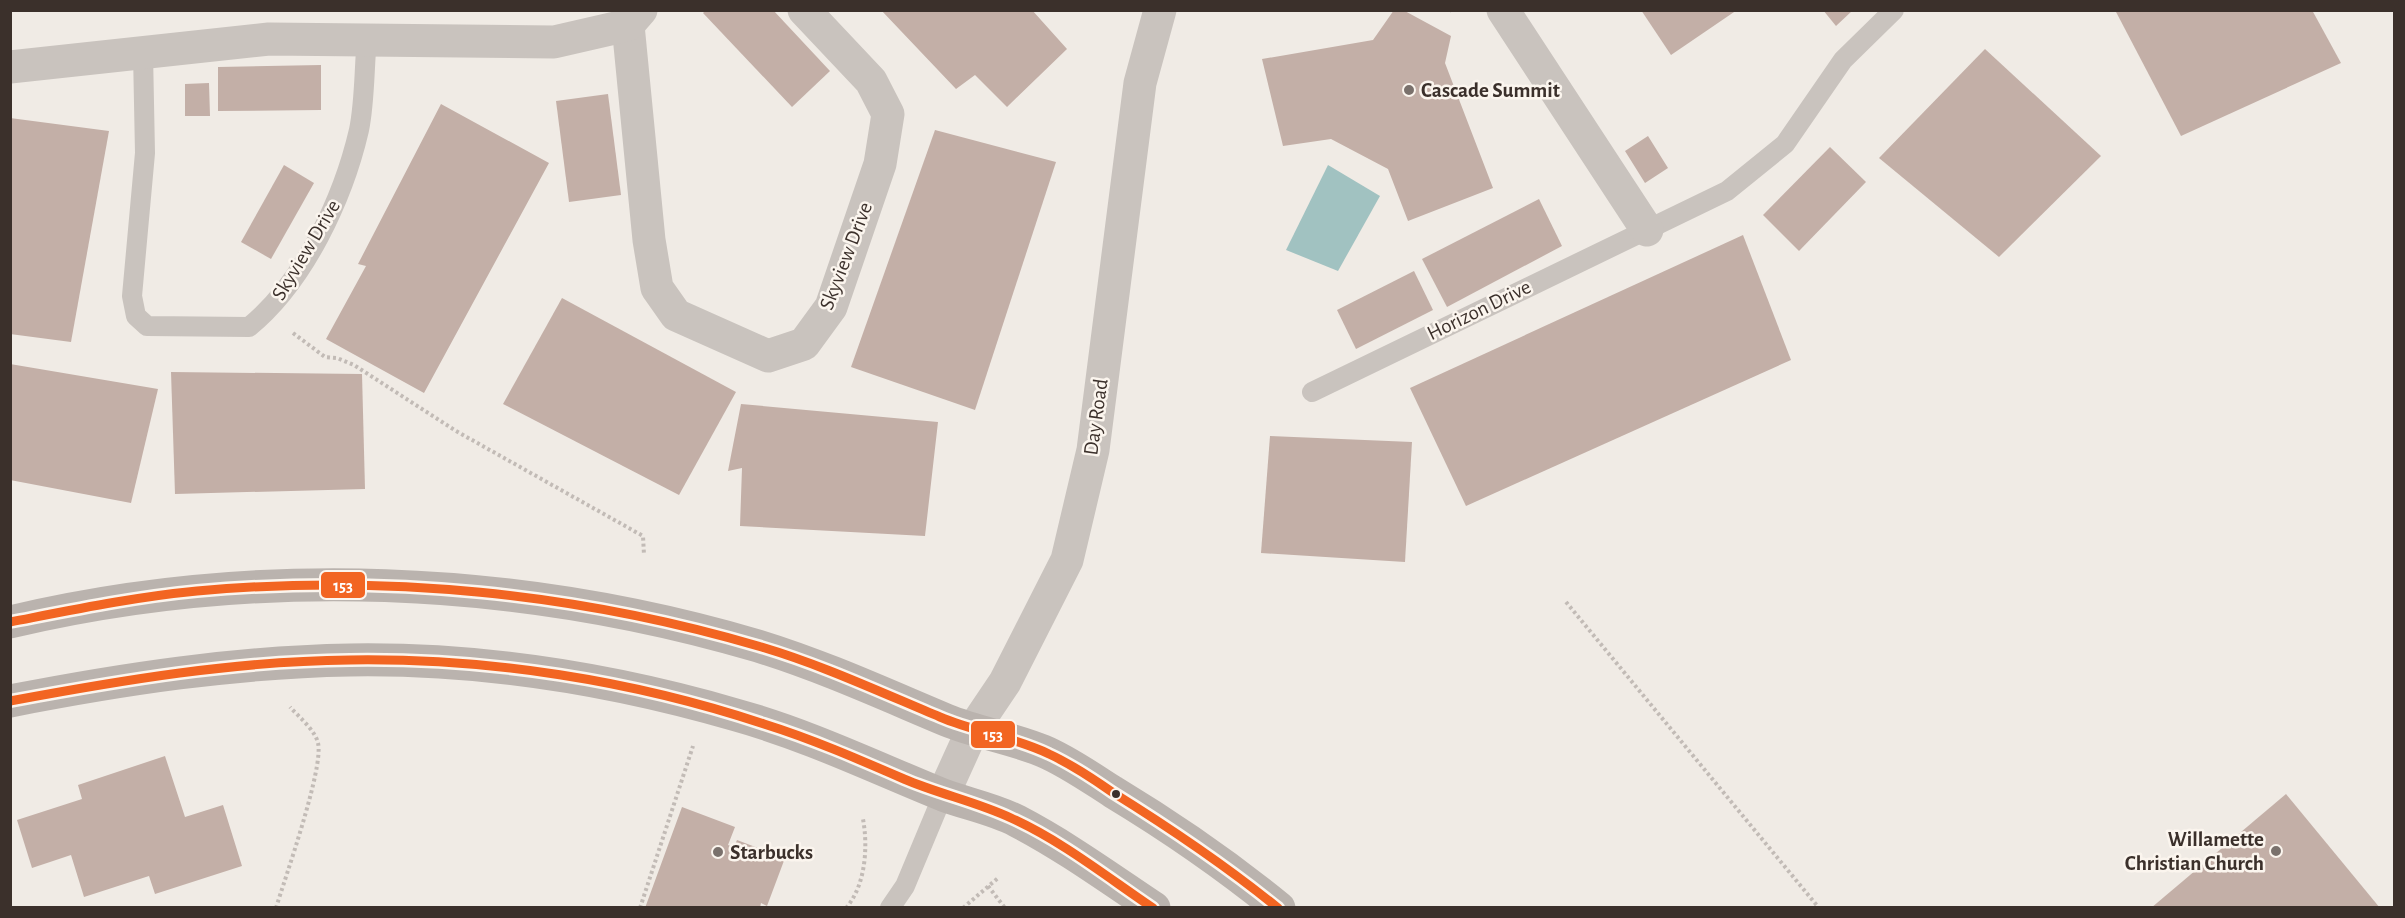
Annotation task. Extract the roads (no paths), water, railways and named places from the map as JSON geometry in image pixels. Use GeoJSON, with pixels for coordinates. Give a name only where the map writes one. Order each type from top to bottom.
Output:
{"type":"FeatureCollection","features":[{"type":"Feature","properties":{"kind":"main road"},"geometry":{"type":"LineString","coordinates":[[10,622],[128,600],[286,584],[359,584],[475,592],[561,603],[640,617],[759,646],[849,678],[972,731],[1042,751],[1103,786],[1211,855],[1279,908]]}},
{"type":"Feature","properties":{"kind":"main road"},"geometry":{"type":"LineString","coordinates":[[10,700],[153,675],[247,664],[354,660],[516,669],[623,687],[737,715],[771,726],[878,765],[943,795],[1015,820],[1154,908]]}},
{"type":"Feature","properties":{"kind":"street","name":"Skyview Drive"},"geometry":{"type":"LineString","coordinates":[[10,67],[269,39],[367,38],[554,42],[634,17],[649,240],[657,288],[676,315],[768,356],[804,344],[831,307],[880,164],[888,114],[871,81],[804,10]]}},
{"type":"Feature","properties":{"kind":"street","name":"Day Road"},"geometry":{"type":"LineString","coordinates":[[943,795],[972,731],[1005,682],[1067,560],[1093,450],[1140,83],[1160,10]]}},
{"type":"Feature","properties":{"kind":"street"},"geometry":{"type":"LineString","coordinates":[[1503,10],[1647,230]]}},
{"type":"Feature","properties":{"kind":"lane","name":"Horizon Drive"},"geometry":{"type":"LineString","coordinates":[[1312,392],[1727,190],[1785,144],[1843,60],[1894,10]]}},
{"type":"Feature","properties":{"kind":"lane","name":"Skyview Drive"},"geometry":{"type":"LineString","coordinates":[[143,53],[145,153],[132,296],[136,316],[147,326],[249,327],[268,311],[309,254],[342,191],[359,128],[367,38]]}},
{"type":"Feature","properties":{"kind":"lane"},"geometry":{"type":"LineString","coordinates":[[890,908],[905,886],[943,795]]}},
{"type":"Feature","properties":{"kind":"water"},"geometry":{"type":"Polygon","coordinates":[[[1328,165],[1380,196],[1338,271],[1286,250],[1328,165]]]}},
{"type":"Feature","properties":{"kind":"place","name":"Cascade Summit"},"geometry":{"type":"Point","coordinates":[1409,90]}},
{"type":"Feature","properties":{"kind":"place","name":"Willamette Christian Church"},"geometry":{"type":"Point","coordinates":[2276,851]}},
{"type":"Feature","properties":{"kind":"place","name":"Starbucks"},"geometry":{"type":"Point","coordinates":[718,852]}}]}
